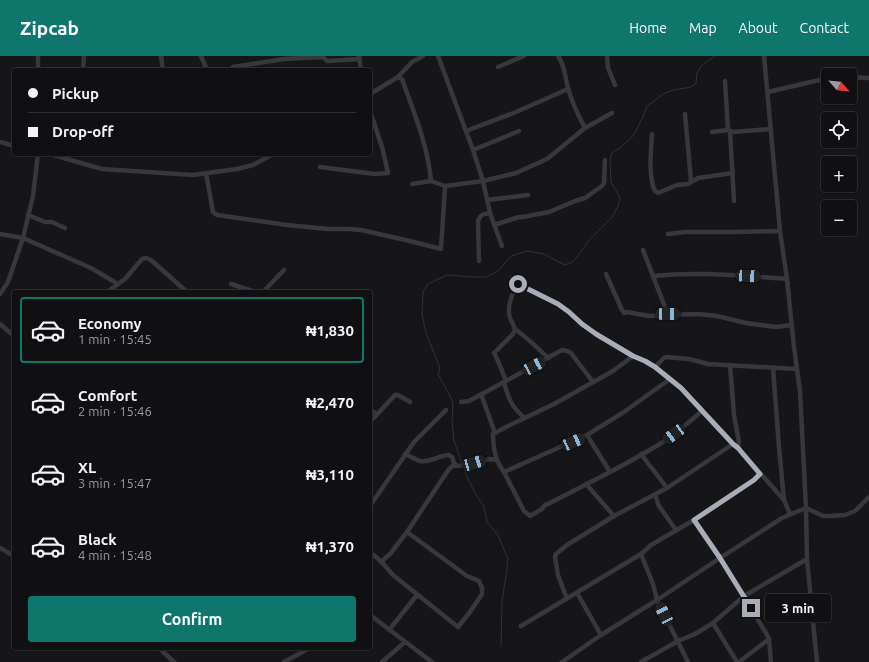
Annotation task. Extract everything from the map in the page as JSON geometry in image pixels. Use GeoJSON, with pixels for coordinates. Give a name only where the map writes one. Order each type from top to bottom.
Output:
{"type":"FeatureCollection","features":[{"type":"Feature","properties":{"kind":"street"},"geometry":{"type":"LineString","coordinates":[[38,56],[38,68]]}},
{"type":"Feature","properties":{"kind":"street"},"geometry":{"type":"LineString","coordinates":[[83,68],[84,56]]}},
{"type":"Feature","properties":{"kind":"street"},"geometry":{"type":"LineString","coordinates":[[161,56],[163,68]]}},
{"type":"Feature","properties":{"kind":"street"},"geometry":{"type":"LineString","coordinates":[[201,56],[206,68]]}},
{"type":"Feature","properties":{"kind":"street"},"geometry":{"type":"LineString","coordinates":[[372,93],[398,76],[412,62],[423,56]]}},
{"type":"Feature","properties":{"kind":"street"},"geometry":{"type":"LineString","coordinates":[[438,56],[473,150],[483,181],[490,213],[502,246]]}},
{"type":"Feature","properties":{"kind":"street"},"geometry":{"type":"LineString","coordinates":[[498,67],[524,56]]}},
{"type":"Feature","properties":{"kind":"street"},"geometry":{"type":"LineString","coordinates":[[558,56],[562,63],[568,89],[575,109],[585,128]]}},
{"type":"Feature","properties":{"kind":"street"},"geometry":{"type":"LineString","coordinates":[[607,56],[608,68],[615,85]]}},
{"type":"Feature","properties":{"kind":"street"},"geometry":{"type":"LineString","coordinates":[[764,56],[780,231],[800,391],[807,559],[817,662]]}},
{"type":"Feature","properties":{"kind":"street"},"geometry":{"type":"LineString","coordinates":[[232,67],[284,59],[323,57],[326,61],[328,61],[359,57],[361,68]]}},
{"type":"Feature","properties":{"kind":"street"},"geometry":{"type":"LineString","coordinates":[[398,76],[402,80],[420,129],[430,167],[431,181]]}},
{"type":"Feature","properties":{"kind":"street"},"geometry":{"type":"LineString","coordinates":[[857,77],[869,78]]}},
{"type":"Feature","properties":{"kind":"street"},"geometry":{"type":"LineString","coordinates":[[725,80],[734,201]]}},
{"type":"Feature","properties":{"kind":"street"},"geometry":{"type":"LineString","coordinates":[[768,92],[821,80]]}},
{"type":"Feature","properties":{"kind":"street"},"geometry":{"type":"LineString","coordinates":[[466,131],[516,112],[568,89]]}},
{"type":"Feature","properties":{"kind":"street"},"geometry":{"type":"LineString","coordinates":[[412,184],[431,181],[445,186],[483,181],[516,173],[547,159],[585,128],[612,113]]}},
{"type":"Feature","properties":{"kind":"street"},"geometry":{"type":"LineString","coordinates":[[685,114],[691,181]]}},
{"type":"Feature","properties":{"kind":"street"},"geometry":{"type":"LineString","coordinates":[[320,167],[375,174],[388,173],[382,147],[372,117]]}},
{"type":"Feature","properties":{"kind":"street"},"geometry":{"type":"LineString","coordinates":[[712,132],[771,129]]}},
{"type":"Feature","properties":{"kind":"street"},"geometry":{"type":"LineString","coordinates":[[473,150],[519,131]]}},
{"type":"Feature","properties":{"kind":"street"},"geometry":{"type":"LineString","coordinates":[[652,134],[652,185],[658,193],[676,185],[688,184],[698,178],[733,173]]}},
{"type":"Feature","properties":{"kind":"street"},"geometry":{"type":"LineString","coordinates":[[0,142],[12,145]]}},
{"type":"Feature","properties":{"kind":"street"},"geometry":{"type":"LineString","coordinates":[[0,294],[8,282],[23,238],[33,196],[38,156]]}},
{"type":"Feature","properties":{"kind":"street"},"geometry":{"type":"LineString","coordinates":[[57,156],[102,169],[192,175],[238,169],[253,165],[269,156]]}},
{"type":"Feature","properties":{"kind":"street"},"geometry":{"type":"LineString","coordinates":[[494,225],[519,216],[523,217],[549,212],[585,198],[604,183],[605,160]]}},
{"type":"Feature","properties":{"kind":"street"},"geometry":{"type":"LineString","coordinates":[[206,173],[213,212],[217,215],[287,225],[360,230],[441,249],[445,186]]}},
{"type":"Feature","properties":{"kind":"street"},"geometry":{"type":"LineString","coordinates":[[487,200],[528,194]]}},
{"type":"Feature","properties":{"kind":"street"},"geometry":{"type":"LineString","coordinates":[[478,261],[478,220],[482,214],[490,213]]}},
{"type":"Feature","properties":{"kind":"street"},"geometry":{"type":"LineString","coordinates":[[28,215],[43,221],[52,222],[65,228]]}},
{"type":"Feature","properties":{"kind":"street"},"geometry":{"type":"LineString","coordinates":[[668,234],[685,232],[780,231]]}},
{"type":"Feature","properties":{"kind":"street"},"geometry":{"type":"LineString","coordinates":[[0,234],[23,238],[91,268],[118,284]]}},
{"type":"Feature","properties":{"kind":"street"},"geometry":{"type":"LineString","coordinates":[[643,250],[668,314]]}},
{"type":"Feature","properties":{"kind":"street"},"geometry":{"type":"LineString","coordinates":[[110,290],[125,279],[142,259],[146,258],[185,290]]}},
{"type":"Feature","properties":{"kind":"street"},"geometry":{"type":"LineString","coordinates":[[265,290],[284,270]]}},
{"type":"Feature","properties":{"kind":"street"},"geometry":{"type":"LineString","coordinates":[[654,276],[715,273],[736,276],[787,279]]}},
{"type":"Feature","properties":{"kind":"street"},"geometry":{"type":"LineString","coordinates":[[606,274],[624,313],[627,312],[649,316],[668,314],[698,314],[776,327],[792,325]]}},
{"type":"Feature","properties":{"kind":"street"},"geometry":{"type":"LineString","coordinates":[[511,278],[518,284],[558,304],[596,334],[655,367],[670,379],[681,388],[738,448],[784,500]]}},
{"type":"Feature","properties":{"kind":"street"},"geometry":{"type":"LineString","coordinates":[[231,284],[250,290]]}},
{"type":"Feature","properties":{"kind":"street"},"geometry":{"type":"LineString","coordinates":[[518,284],[509,308],[510,318],[515,329],[525,336],[548,358]]}},
{"type":"Feature","properties":{"kind":"street"},"geometry":{"type":"LineString","coordinates":[[0,324],[12,334]]}},
{"type":"Feature","properties":{"kind":"street"},"geometry":{"type":"LineString","coordinates":[[515,329],[513,334],[494,353],[500,366],[507,393],[513,406],[525,418]]}},
{"type":"Feature","properties":{"kind":"street"},"geometry":{"type":"LineString","coordinates":[[462,402],[470,401],[562,350],[567,350],[571,353],[593,382]]}},
{"type":"Feature","properties":{"kind":"street"},"geometry":{"type":"LineString","coordinates":[[633,356],[613,371],[554,404],[493,434],[493,444],[497,460],[524,511],[530,516],[542,509],[545,505],[610,472],[666,439],[702,411]]}},
{"type":"Feature","properties":{"kind":"street"},"geometry":{"type":"LineString","coordinates":[[655,367],[666,357],[689,359],[708,364],[797,369]]}},
{"type":"Feature","properties":{"kind":"street"},"geometry":{"type":"LineString","coordinates":[[730,365],[734,415],[739,442],[738,448]]}},
{"type":"Feature","properties":{"kind":"street"},"geometry":{"type":"LineString","coordinates":[[773,368],[784,500],[790,514]]}},
{"type":"Feature","properties":{"kind":"street"},"geometry":{"type":"LineString","coordinates":[[504,472],[587,435],[624,412],[670,379]]}},
{"type":"Feature","properties":{"kind":"street"},"geometry":{"type":"LineString","coordinates":[[482,394],[495,433]]}},
{"type":"Feature","properties":{"kind":"street"},"geometry":{"type":"LineString","coordinates":[[372,419],[395,395],[398,395],[410,402]]}},
{"type":"Feature","properties":{"kind":"street"},"geometry":{"type":"LineString","coordinates":[[372,503],[414,442],[446,410]]}},
{"type":"Feature","properties":{"kind":"street"},"geometry":{"type":"LineString","coordinates":[[372,411],[377,414]]}},
{"type":"Feature","properties":{"kind":"street"},"geometry":{"type":"LineString","coordinates":[[587,435],[610,472]]}},
{"type":"Feature","properties":{"kind":"street"},"geometry":{"type":"LineString","coordinates":[[568,599],[558,575],[555,562],[556,554],[567,545],[614,516],[667,488],[733,444]]}},
{"type":"Feature","properties":{"kind":"street"},"geometry":{"type":"LineString","coordinates":[[405,454],[422,462],[444,455],[449,455],[452,457],[455,466],[467,465],[490,458],[497,460]]}},
{"type":"Feature","properties":{"kind":"street"},"geometry":{"type":"LineString","coordinates":[[641,454],[667,488]]}},
{"type":"Feature","properties":{"kind":"street"},"geometry":{"type":"LineString","coordinates":[[382,561],[390,554],[407,532],[449,469],[455,464]]}},
{"type":"Feature","properties":{"kind":"street"},"geometry":{"type":"LineString","coordinates":[[521,626],[641,554],[651,545],[694,520],[754,480],[760,474]]}},
{"type":"Feature","properties":{"kind":"street"},"geometry":{"type":"LineString","coordinates":[[586,484],[614,516]]}},
{"type":"Feature","properties":{"kind":"street"},"geometry":{"type":"LineString","coordinates":[[655,495],[659,506],[676,530]]}},
{"type":"Feature","properties":{"kind":"street"},"geometry":{"type":"LineString","coordinates":[[562,662],[601,635],[782,518],[806,508],[824,516],[845,515],[855,511],[869,497]]}},
{"type":"Feature","properties":{"kind":"street"},"geometry":{"type":"LineString","coordinates":[[694,520],[720,558],[766,633],[769,639],[770,662]]}},
{"type":"Feature","properties":{"kind":"street"},"geometry":{"type":"LineString","coordinates":[[372,554],[382,561],[393,575],[458,627],[482,594],[483,590],[479,580],[467,576],[407,532]]}},
{"type":"Feature","properties":{"kind":"street"},"geometry":{"type":"LineString","coordinates":[[0,548],[12,555]]}},
{"type":"Feature","properties":{"kind":"street"},"geometry":{"type":"LineString","coordinates":[[641,554],[653,584],[657,600],[688,662]]}},
{"type":"Feature","properties":{"kind":"street"},"geometry":{"type":"LineString","coordinates":[[641,662],[713,623],[744,596],[807,559]]}},
{"type":"Feature","properties":{"kind":"street"},"geometry":{"type":"LineString","coordinates":[[577,593],[601,635]]}},
{"type":"Feature","properties":{"kind":"street"},"geometry":{"type":"LineString","coordinates":[[389,630],[417,595]]}},
{"type":"Feature","properties":{"kind":"street"},"geometry":{"type":"LineString","coordinates":[[372,617],[432,662]]}},
{"type":"Feature","properties":{"kind":"street"},"geometry":{"type":"LineString","coordinates":[[713,623],[738,662],[769,639]]}},
{"type":"Feature","properties":{"kind":"street"},"geometry":{"type":"LineString","coordinates":[[382,662],[405,642]]}},
{"type":"Feature","properties":{"kind":"street"},"geometry":{"type":"LineString","coordinates":[[161,650],[174,662]]}},
{"type":"Feature","properties":{"kind":"street"},"geometry":{"type":"LineString","coordinates":[[284,662],[306,650]]}},
{"type":"Feature","properties":{"kind":"waterway"},"geometry":{"type":"LineString","coordinates":[[462,463],[454,441],[452,400],[438,374],[440,368],[426,333],[422,314],[423,292],[428,284],[447,275],[486,277],[498,271],[511,256],[528,251],[544,254],[565,265],[573,262],[591,238],[612,217],[618,206],[620,198],[611,182],[610,163],[613,152],[632,137],[647,106],[663,94],[674,90],[691,87],[696,83],[697,73],[702,65],[715,56]]}},
{"type":"Feature","properties":{"kind":"waterway"},"geometry":{"type":"LineString","coordinates":[[464,468],[475,493],[483,505],[487,522],[498,535],[508,559],[502,601],[501,646]]}},
{"type":"Feature","properties":{"kind":"route"},"geometry":{"type":"LineString","coordinates":[[518,284],[558,304],[596,334],[633,356],[650,364],[670,379],[681,388],[738,448],[760,474],[754,480],[694,520],[751,608]]}}]}
